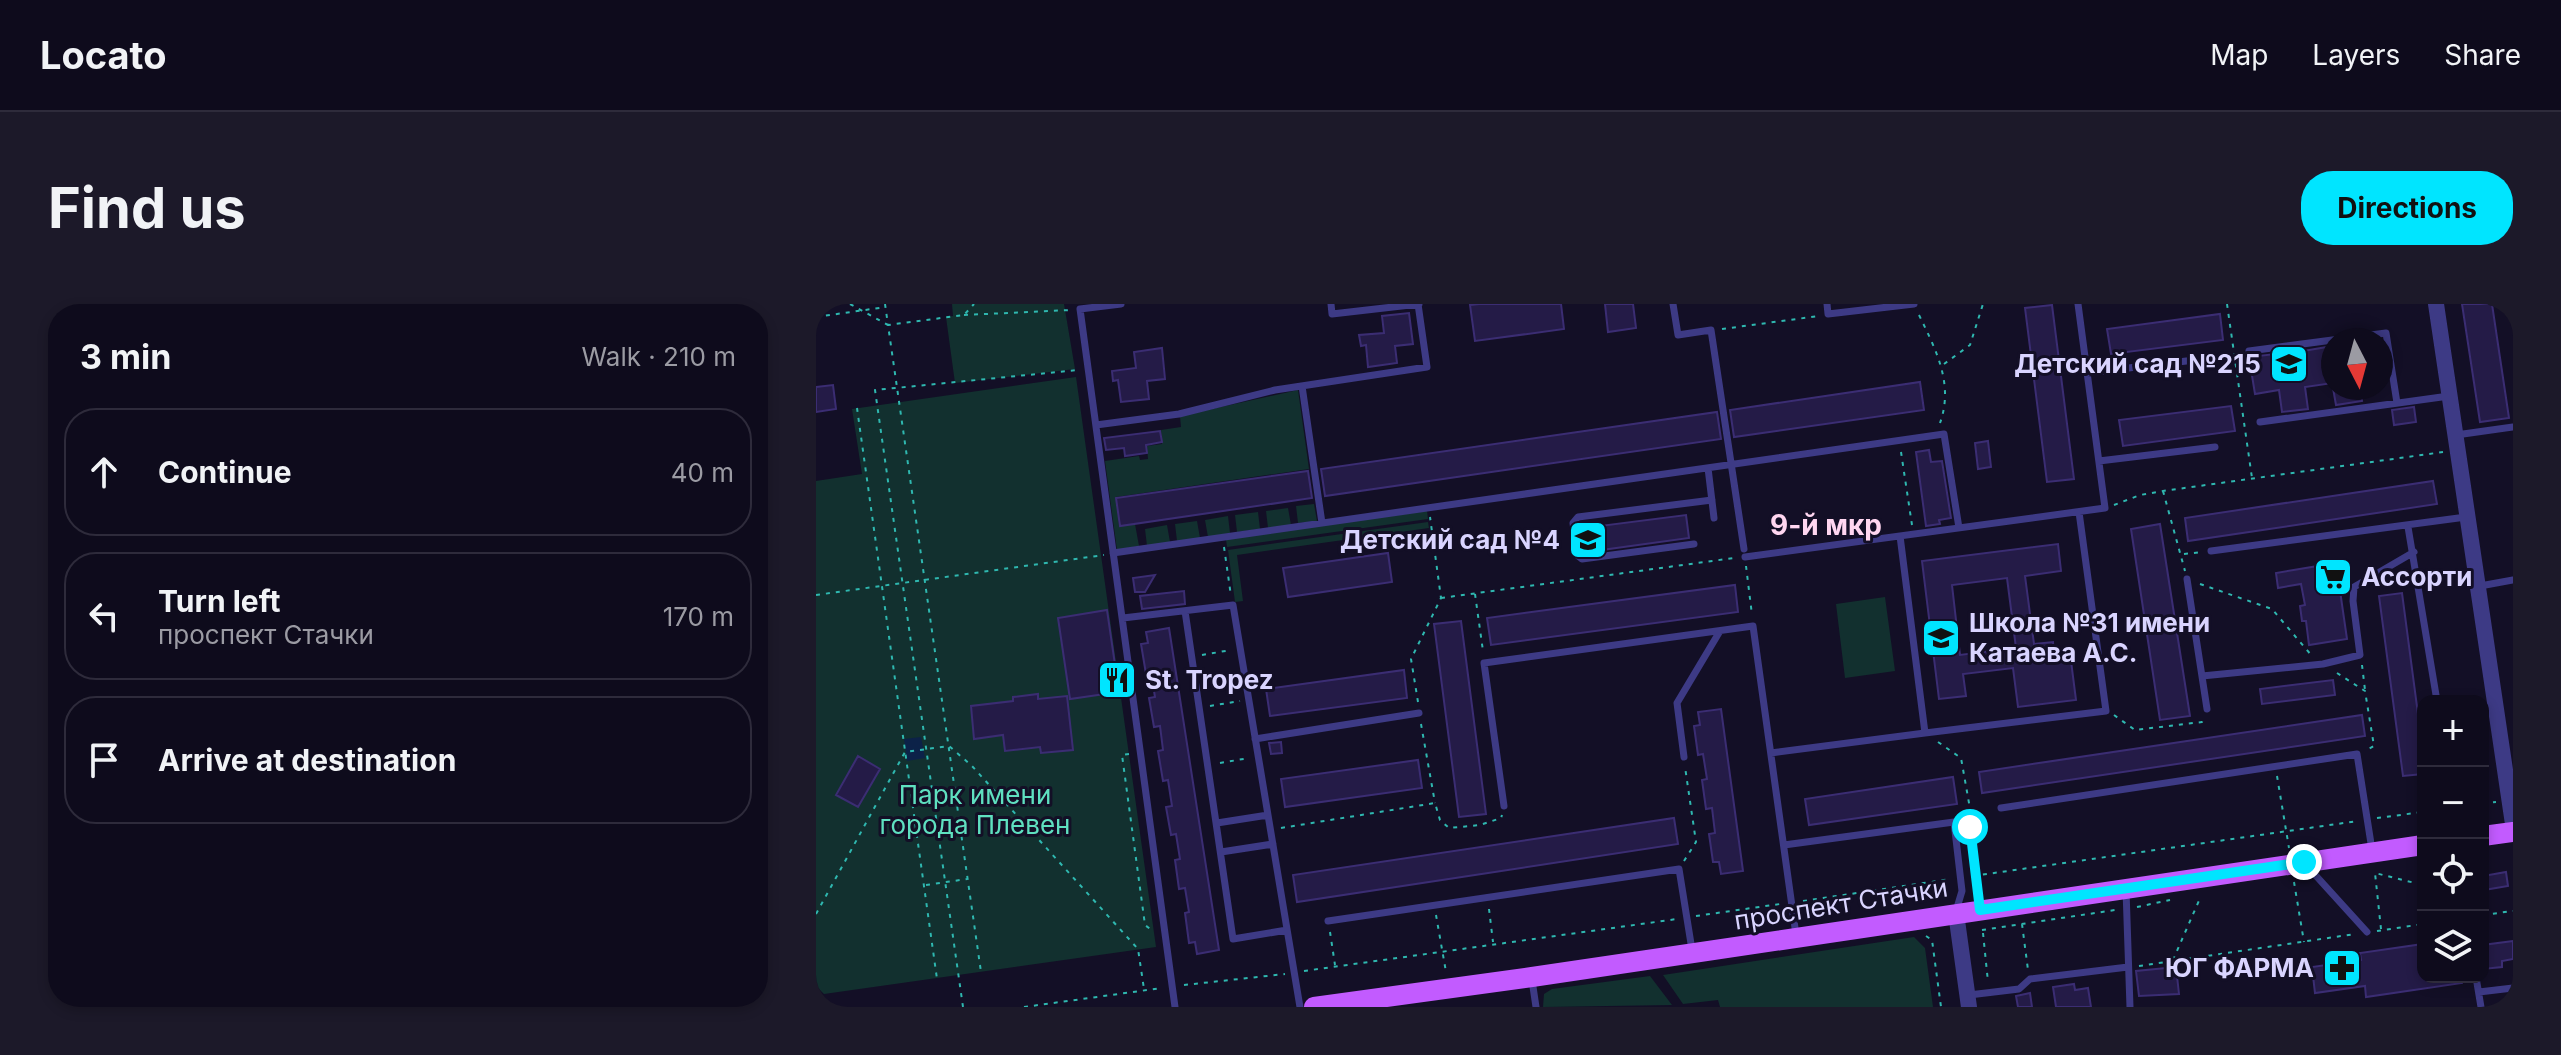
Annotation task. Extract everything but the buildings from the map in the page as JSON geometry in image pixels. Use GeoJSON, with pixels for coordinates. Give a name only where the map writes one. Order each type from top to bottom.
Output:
{"type":"FeatureCollection","features":[{"type":"Feature","properties":{"kind":"main road"},"geometry":{"type":"LineString","coordinates":[[2489,835],[2513,832]]}},
{"type":"Feature","properties":{"kind":"main road","name":"проспект Стачки"},"geometry":{"type":"LineString","coordinates":[[1314,1007],[1956,913],[1981,920],[2126,898],[2298,863],[2417,846]]}},
{"type":"Feature","properties":{"kind":"street"},"geometry":{"type":"LineString","coordinates":[[2436,304],[2513,824]]}},
{"type":"Feature","properties":{"kind":"street"},"geometry":{"type":"LineString","coordinates":[[1956,913],[1968,1001]]}},
{"type":"Feature","properties":{"kind":"lane"},"geometry":{"type":"LineString","coordinates":[[1121,304],[1080,309],[1175,1007]]}},
{"type":"Feature","properties":{"kind":"lane"},"geometry":{"type":"LineString","coordinates":[[1096,425],[1179,414],[1275,390],[1427,367],[1419,304],[1332,314],[1331,304]]}},
{"type":"Feature","properties":{"kind":"lane"},"geometry":{"type":"LineString","coordinates":[[1673,304],[1678,335],[1711,330],[1744,553],[1900,536],[2105,508],[2078,304]]}},
{"type":"Feature","properties":{"kind":"lane"},"geometry":{"type":"LineString","coordinates":[[1827,304],[1828,314],[1914,304]]}},
{"type":"Feature","properties":{"kind":"lane"},"geometry":{"type":"LineString","coordinates":[[2249,351],[2386,333],[2397,403]]}},
{"type":"Feature","properties":{"kind":"lane"},"geometry":{"type":"LineString","coordinates":[[2087,373],[2203,359]]}},
{"type":"Feature","properties":{"kind":"lane"},"geometry":{"type":"LineString","coordinates":[[1302,386],[1322,523]]}},
{"type":"Feature","properties":{"kind":"lane"},"geometry":{"type":"LineString","coordinates":[[2260,422],[2449,396]]}},
{"type":"Feature","properties":{"kind":"lane"},"geometry":{"type":"LineString","coordinates":[[2456,435],[2513,427]]}},
{"type":"Feature","properties":{"kind":"lane"},"geometry":{"type":"LineString","coordinates":[[1113,553],[1944,434],[1959,528]]}},
{"type":"Feature","properties":{"kind":"lane"},"geometry":{"type":"LineString","coordinates":[[2099,461],[2215,447]]}},
{"type":"Feature","properties":{"kind":"lane"},"geometry":{"type":"LineString","coordinates":[[1708,468],[1714,518]]}},
{"type":"Feature","properties":{"kind":"lane"},"geometry":{"type":"LineString","coordinates":[[1694,544],[1579,558],[1573,523],[1578,517],[1712,500]]}},
{"type":"Feature","properties":{"kind":"lane"},"geometry":{"type":"LineString","coordinates":[[1771,753],[2106,711],[2079,512]]}},
{"type":"Feature","properties":{"kind":"lane"},"geometry":{"type":"LineString","coordinates":[[2211,551],[2467,517]]}},
{"type":"Feature","properties":{"kind":"lane"},"geometry":{"type":"LineString","coordinates":[[2408,527],[2436,695]]}},
{"type":"Feature","properties":{"kind":"lane"},"geometry":{"type":"LineString","coordinates":[[1900,536],[1925,733]]}},
{"type":"Feature","properties":{"kind":"lane"},"geometry":{"type":"LineString","coordinates":[[2202,676],[2323,664],[2360,655],[2354,587],[2414,552]]}},
{"type":"Feature","properties":{"kind":"lane"},"geometry":{"type":"LineString","coordinates":[[2187,579],[2207,709]]}},
{"type":"Feature","properties":{"kind":"lane"},"geometry":{"type":"LineString","coordinates":[[2478,586],[2513,580]]}},
{"type":"Feature","properties":{"kind":"lane"},"geometry":{"type":"LineString","coordinates":[[1123,618],[1233,605],[1300,1007]]}},
{"type":"Feature","properties":{"kind":"lane"},"geometry":{"type":"LineString","coordinates":[[1185,611],[1233,939],[1287,930]]}},
{"type":"Feature","properties":{"kind":"lane"},"geometry":{"type":"LineString","coordinates":[[1504,806],[1484,663],[1753,626],[1796,937]]}},
{"type":"Feature","properties":{"kind":"lane"},"geometry":{"type":"LineString","coordinates":[[1684,757],[1677,703],[1720,631]]}},
{"type":"Feature","properties":{"kind":"lane"},"geometry":{"type":"LineString","coordinates":[[1255,739],[1419,713]]}},
{"type":"Feature","properties":{"kind":"lane"},"geometry":{"type":"LineString","coordinates":[[2001,808],[2357,754],[2373,853]]}},
{"type":"Feature","properties":{"kind":"lane"},"geometry":{"type":"LineString","coordinates":[[1217,823],[1268,815]]}},
{"type":"Feature","properties":{"kind":"lane"},"geometry":{"type":"LineString","coordinates":[[1784,845],[1954,822],[1962,891],[1956,913]]}},
{"type":"Feature","properties":{"kind":"lane"},"geometry":{"type":"LineString","coordinates":[[1221,852],[1273,844]]}},
{"type":"Feature","properties":{"kind":"lane"},"geometry":{"type":"LineString","coordinates":[[2298,863],[2367,932]]}},
{"type":"Feature","properties":{"kind":"lane"},"geometry":{"type":"LineString","coordinates":[[1328,921],[1679,869],[1692,953]]}},
{"type":"Feature","properties":{"kind":"lane"},"geometry":{"type":"LineString","coordinates":[[2126,898],[2130,1007]]}},
{"type":"Feature","properties":{"kind":"lane"},"geometry":{"type":"LineString","coordinates":[[1968,1001],[1989,993],[2019,989],[2030,979],[2128,967]]}},
{"type":"Feature","properties":{"kind":"lane"},"geometry":{"type":"LineString","coordinates":[[1532,977],[1536,1007]]}},
{"type":"Feature","properties":{"kind":"lane"},"geometry":{"type":"LineString","coordinates":[[2477,983],[2481,1007]]}},
{"type":"Feature","properties":{"kind":"lane"},"geometry":{"type":"LineString","coordinates":[[2479,992],[2513,988]]}},
{"type":"Feature","properties":{"kind":"path"},"geometry":{"type":"LineString","coordinates":[[850,304],[888,325],[964,315],[1080,309]]}},
{"type":"Feature","properties":{"kind":"path"},"geometry":{"type":"LineString","coordinates":[[964,315],[974,304]]}},
{"type":"Feature","properties":{"kind":"path"},"geometry":{"type":"LineString","coordinates":[[1066,304],[1067,311]]}},
{"type":"Feature","properties":{"kind":"path"},"geometry":{"type":"LineString","coordinates":[[1942,365],[1970,345],[1983,304]]}},
{"type":"Feature","properties":{"kind":"path"},"geometry":{"type":"LineString","coordinates":[[2227,304],[2252,479]]}},
{"type":"Feature","properties":{"kind":"path"},"geometry":{"type":"LineString","coordinates":[[816,317],[860,312],[886,305],[981,972]]}},
{"type":"Feature","properties":{"kind":"path"},"geometry":{"type":"LineString","coordinates":[[1711,330],[1828,314]]}},
{"type":"Feature","properties":{"kind":"path"},"geometry":{"type":"LineString","coordinates":[[1919,315],[1942,365],[1946,406],[1936,435]]}},
{"type":"Feature","properties":{"kind":"path"},"geometry":{"type":"LineString","coordinates":[[963,1007],[875,390],[1088,369]]}},
{"type":"Feature","properties":{"kind":"path"},"geometry":{"type":"LineString","coordinates":[[857,408],[937,979]]}},
{"type":"Feature","properties":{"kind":"path"},"geometry":{"type":"LineString","coordinates":[[1900,440],[1914,534]]}},
{"type":"Feature","properties":{"kind":"path"},"geometry":{"type":"LineString","coordinates":[[2105,508],[2140,495],[2163,491],[2444,451]]}},
{"type":"Feature","properties":{"kind":"path"},"geometry":{"type":"LineString","coordinates":[[2163,491],[2187,579],[2272,609],[2313,657],[2365,691]]}},
{"type":"Feature","properties":{"kind":"path"},"geometry":{"type":"LineString","coordinates":[[1429,508],[1441,598],[1411,659],[1435,803],[1440,820],[1449,828],[1480,825],[1501,818],[1504,806]]}},
{"type":"Feature","properties":{"kind":"path"},"geometry":{"type":"LineString","coordinates":[[1223,537],[1233,605]]}},
{"type":"Feature","properties":{"kind":"path"},"geometry":{"type":"LineString","coordinates":[[2182,555],[2211,551]]}},
{"type":"Feature","properties":{"kind":"path"},"geometry":{"type":"LineString","coordinates":[[1441,598],[1744,553],[1753,626]]}},
{"type":"Feature","properties":{"kind":"path"},"geometry":{"type":"LineString","coordinates":[[816,595],[1100,556]]}},
{"type":"Feature","properties":{"kind":"path"},"geometry":{"type":"LineString","coordinates":[[1474,593],[1484,663]]}},
{"type":"Feature","properties":{"kind":"path"},"geometry":{"type":"LineString","coordinates":[[1192,656],[1240,649]]}},
{"type":"Feature","properties":{"kind":"path"},"geometry":{"type":"LineString","coordinates":[[2357,754],[2374,746],[2360,655]]}},
{"type":"Feature","properties":{"kind":"path"},"geometry":{"type":"LineString","coordinates":[[1200,708],[1249,699]]}},
{"type":"Feature","properties":{"kind":"path"},"geometry":{"type":"LineString","coordinates":[[2106,711],[2135,730],[2202,722],[2207,709]]}},
{"type":"Feature","properties":{"kind":"path"},"geometry":{"type":"LineString","coordinates":[[1925,733],[1961,758],[1969,803],[1989,993]]}},
{"type":"Feature","properties":{"kind":"path"},"geometry":{"type":"LineString","coordinates":[[1130,745],[1131,753],[1122,755],[1145,925],[1159,936]]}},
{"type":"Feature","properties":{"kind":"path"},"geometry":{"type":"LineString","coordinates":[[905,752],[949,746],[972,766],[1138,949],[1144,990]]}},
{"type":"Feature","properties":{"kind":"path"},"geometry":{"type":"LineString","coordinates":[[816,914],[905,752]]}},
{"type":"Feature","properties":{"kind":"path"},"geometry":{"type":"LineString","coordinates":[[1208,765],[1258,756]]}},
{"type":"Feature","properties":{"kind":"path"},"geometry":{"type":"LineString","coordinates":[[1679,869],[1696,842],[1684,757]]}},
{"type":"Feature","properties":{"kind":"path"},"geometry":{"type":"LineString","coordinates":[[2275,767],[2286,831]]}},
{"type":"Feature","properties":{"kind":"path"},"geometry":{"type":"LineString","coordinates":[[1270,830],[1435,803]]}},
{"type":"Feature","properties":{"kind":"path"},"geometry":{"type":"LineString","coordinates":[[2298,863],[2304,942]]}},
{"type":"Feature","properties":{"kind":"path"},"geometry":{"type":"LineString","coordinates":[[2382,930],[2375,873],[2417,884]]}},
{"type":"Feature","properties":{"kind":"path"},"geometry":{"type":"LineString","coordinates":[[923,885],[968,879]]}},
{"type":"Feature","properties":{"kind":"path"},"geometry":{"type":"LineString","coordinates":[[2172,961],[2201,895]]}},
{"type":"Feature","properties":{"kind":"path"},"geometry":{"type":"LineString","coordinates":[[1487,898],[1494,943]]}},
{"type":"Feature","properties":{"kind":"path"},"geometry":{"type":"LineString","coordinates":[[1981,920],[2022,924],[2126,898],[2171,900]]}},
{"type":"Feature","properties":{"kind":"path"},"geometry":{"type":"LineString","coordinates":[[1435,905],[1450,989]]}},
{"type":"Feature","properties":{"kind":"path"},"geometry":{"type":"LineString","coordinates":[[2489,914],[2513,911]]}},
{"type":"Feature","properties":{"kind":"path"},"geometry":{"type":"LineString","coordinates":[[1328,921],[1335,966]]}},
{"type":"Feature","properties":{"kind":"path"},"geometry":{"type":"LineString","coordinates":[[2022,924],[2030,979]]}},
{"type":"Feature","properties":{"kind":"path"},"geometry":{"type":"LineString","coordinates":[[2128,967],[2417,925]]}},
{"type":"Feature","properties":{"kind":"path"},"geometry":{"type":"LineString","coordinates":[[1932,940],[1941,1007]]}},
{"type":"Feature","properties":{"kind":"path"},"geometry":{"type":"LineString","coordinates":[[1024,1007],[1172,987]]}},
{"type":"Feature","properties":{"kind":"green space"},"geometry":{"type":"Polygon","coordinates":[[[952,304],[1064,304],[1075,369],[955,383],[946,317],[953,316],[952,304]]]}},
{"type":"Feature","properties":{"kind":"green space","name":"Парк имени города Плевен"},"geometry":{"type":"Polygon","coordinates":[[[1076,377],[1156,947],[824,994],[816,986],[816,481],[862,474],[852,409],[1076,377]]]}},
{"type":"Feature","properties":{"kind":"green space"},"geometry":{"type":"Polygon","coordinates":[[[1298,390],[1309,469],[1116,497],[1119,526],[1135,524],[1139,546],[1117,550],[1105,461],[1139,456],[1140,460],[1148,459],[1147,446],[1162,444],[1161,430],[1181,427],[1180,416],[1298,390]]]}},
{"type":"Feature","properties":{"kind":"green space"},"geometry":{"type":"Polygon","coordinates":[[[1314,504],[1317,521],[1298,523],[1296,506],[1314,504]]]}},
{"type":"Feature","properties":{"kind":"green space"},"geometry":{"type":"Polygon","coordinates":[[[1288,508],[1291,525],[1268,528],[1266,511],[1288,508]]]}},
{"type":"Feature","properties":{"kind":"green space"},"geometry":{"type":"Polygon","coordinates":[[[1427,511],[1428,519],[1227,547],[1226,539],[1427,511]]]}},
{"type":"Feature","properties":{"kind":"green space"},"geometry":{"type":"Polygon","coordinates":[[[1258,512],[1260,529],[1237,532],[1235,515],[1258,512]]]}},
{"type":"Feature","properties":{"kind":"green space"},"geometry":{"type":"Polygon","coordinates":[[[1228,516],[1230,533],[1208,537],[1205,520],[1228,516]]]}},
{"type":"Feature","properties":{"kind":"green space"},"geometry":{"type":"Polygon","coordinates":[[[1197,521],[1200,538],[1177,541],[1175,524],[1197,521]]]}},
{"type":"Feature","properties":{"kind":"green space"},"geometry":{"type":"Polygon","coordinates":[[[1428,522],[1429,528],[1237,555],[1243,601],[1235,602],[1228,550],[1428,522]]]}},
{"type":"Feature","properties":{"kind":"green space"},"geometry":{"type":"Polygon","coordinates":[[[1167,525],[1170,542],[1147,546],[1145,529],[1167,525]]]}},
{"type":"Feature","properties":{"kind":"green space"},"geometry":{"type":"Polygon","coordinates":[[[1885,597],[1895,671],[1845,678],[1836,604],[1885,597]]]}},
{"type":"Feature","properties":{"kind":"green space"},"geometry":{"type":"Polygon","coordinates":[[[1914,937],[1925,948],[1933,1007],[1720,1007],[1718,1000],[1683,1004],[1663,975],[1914,937]]]}},
{"type":"Feature","properties":{"kind":"green space"},"geometry":{"type":"Polygon","coordinates":[[[1650,976],[1672,1005],[1543,1007],[1544,994],[1552,989],[1650,976]]]}},
{"type":"Feature","properties":{"kind":"water"},"geometry":{"type":"Polygon","coordinates":[[[921,737],[925,758],[907,761],[904,739],[921,737]]]}},
{"type":"Feature","properties":{"kind":"place","name":"Детский сад №215"},"geometry":{"type":"Point","coordinates":[2289,364]}},
{"type":"Feature","properties":{"kind":"place","name":"Детский сад №4"},"geometry":{"type":"Point","coordinates":[1588,540]}},
{"type":"Feature","properties":{"kind":"place","name":"Ассорти"},"geometry":{"type":"Point","coordinates":[2333,577]}},
{"type":"Feature","properties":{"kind":"place","name":"Школа №31 имени Катаева А.С."},"geometry":{"type":"Point","coordinates":[1941,638]}},
{"type":"Feature","properties":{"kind":"place","name":"St. Tropez"},"geometry":{"type":"Point","coordinates":[1117,680]}},
{"type":"Feature","properties":{"kind":"place","name":"ЮГ ФАРМА"},"geometry":{"type":"Point","coordinates":[2342,968]}},
{"type":"Feature","properties":{"kind":"district","name":"9-й мкр"},"geometry":{"type":"Point","coordinates":[1826,525]}},
{"type":"Feature","properties":{"kind":"route"},"geometry":{"type":"LineString","coordinates":[[1970,827],[1980,910],[2304,862]]}}]}
